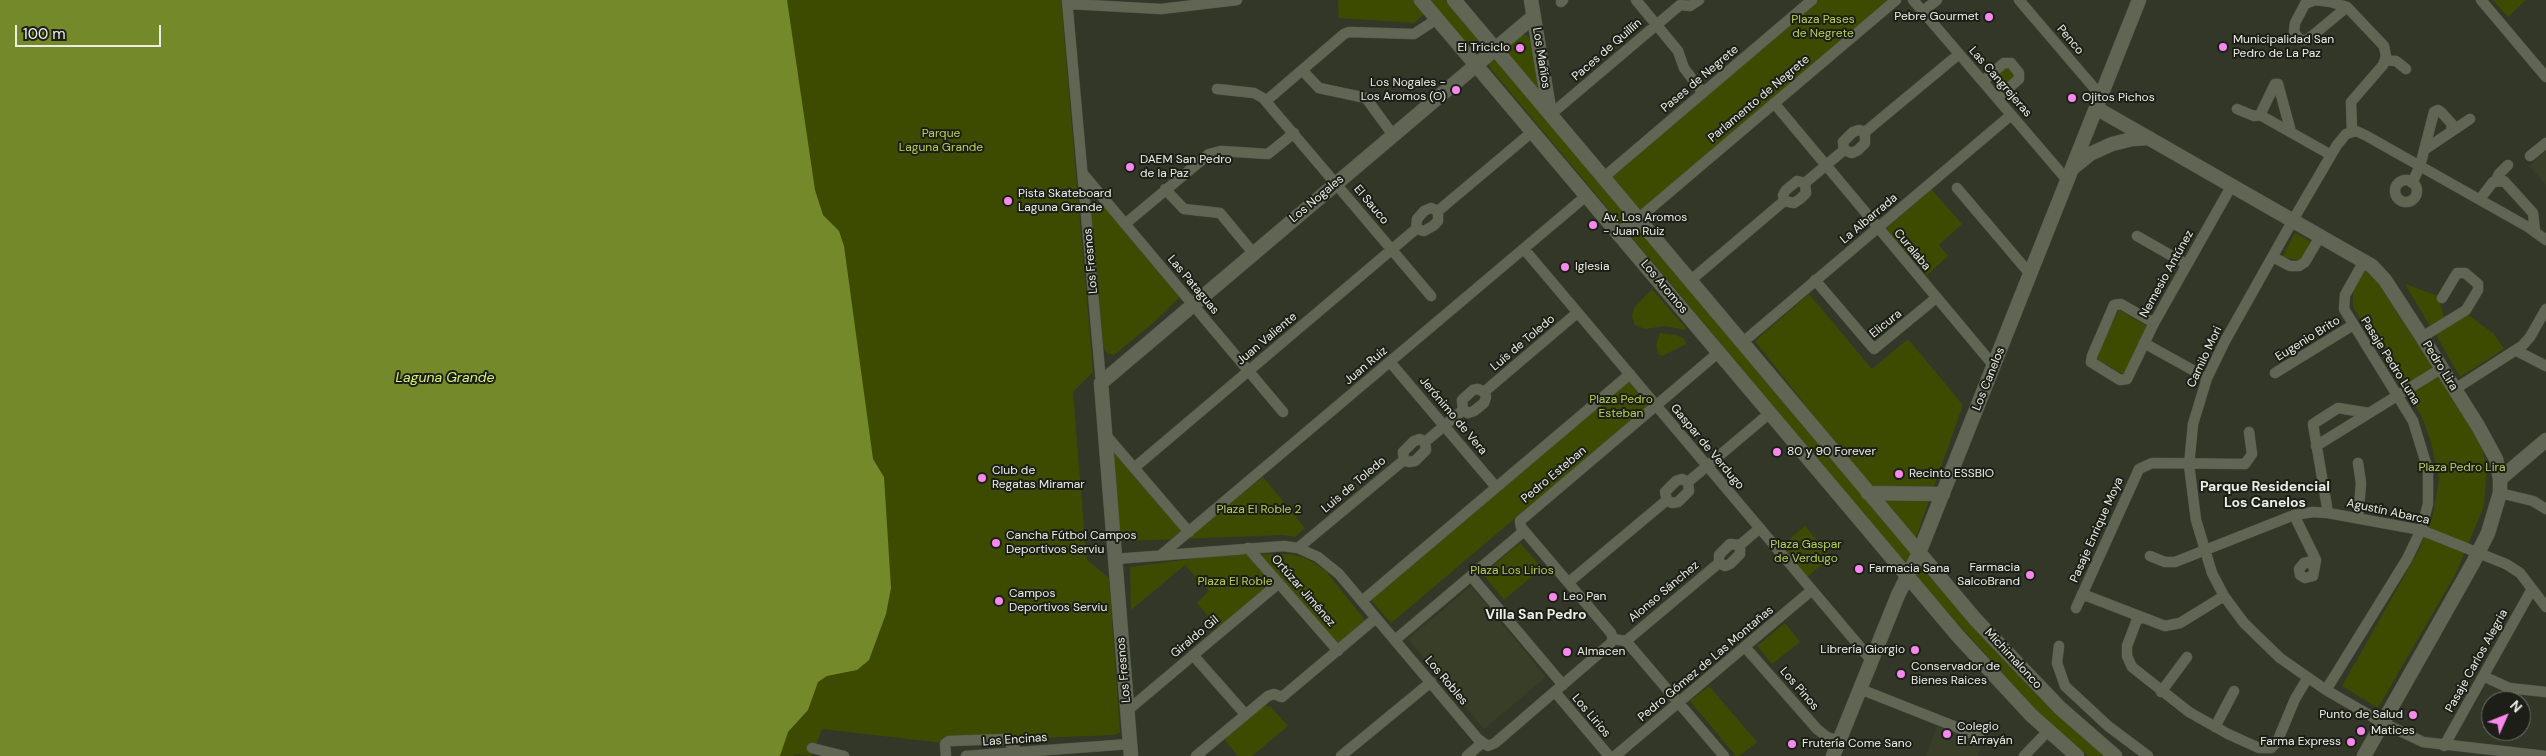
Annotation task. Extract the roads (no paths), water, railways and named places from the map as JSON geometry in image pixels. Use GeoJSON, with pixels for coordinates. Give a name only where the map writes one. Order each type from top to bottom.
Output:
{"type":"FeatureCollection","features":[{"type":"Feature","properties":{"kind":"main road","name":"Los Aromos"},"geometry":{"type":"LineString","coordinates":[[1421,0],[1619,235],[1772,412],[1908,575]]}},
{"type":"Feature","properties":{"kind":"main road","name":"Los Aromos"},"geometry":{"type":"LineString","coordinates":[[1454,0],[1639,218],[1919,554]]}},
{"type":"Feature","properties":{"kind":"main road","name":"Los Mañíos"},"geometry":{"type":"LineString","coordinates":[[1531,0],[1550,115]]}},
{"type":"Feature","properties":{"kind":"main road","name":"Los Canelos"},"geometry":{"type":"LineString","coordinates":[[1833,756],[1908,575],[1919,554],[2137,1]]}},
{"type":"Feature","properties":{"kind":"main road","name":"Los Nogales"},"geometry":{"type":"LineString","coordinates":[[1101,383],[1534,16]]}},
{"type":"Feature","properties":{"kind":"main road","name":"Pedro Lira"},"geometry":{"type":"LineString","coordinates":[[2098,102],[2150,138],[2364,261],[2385,280],[2488,443],[2498,466],[2500,486]]}},
{"type":"Feature","properties":{"kind":"main road"},"geometry":{"type":"LineString","coordinates":[[2070,175],[2090,154],[2112,144],[2132,139],[2150,138]]}},
{"type":"Feature","properties":{"kind":"main road"},"geometry":{"type":"LineString","coordinates":[[1619,235],[1639,218]]}},
{"type":"Feature","properties":{"kind":"main road"},"geometry":{"type":"LineString","coordinates":[[1758,396],[1775,381]]}},
{"type":"Feature","properties":{"kind":"main road","name":"Los Fresnos"},"geometry":{"type":"LineString","coordinates":[[1101,383],[1131,750]]}},
{"type":"Feature","properties":{"kind":"main road"},"geometry":{"type":"LineString","coordinates":[[2364,756],[2478,553],[2493,517],[2500,486],[2546,440]]}},
{"type":"Feature","properties":{"kind":"main road"},"geometry":{"type":"LineString","coordinates":[[1868,493],[1943,494]]}},
{"type":"Feature","properties":{"kind":"main road","name":"Michimalonco"},"geometry":{"type":"LineString","coordinates":[[1919,554],[2032,681],[2077,724],[2115,756]]}},
{"type":"Feature","properties":{"kind":"main road","name":"Michimalonco"},"geometry":{"type":"LineString","coordinates":[[1908,575],[1985,666],[2048,731],[2076,756]]}},
{"type":"Feature","properties":{"kind":"street"},"geometry":{"type":"LineString","coordinates":[[1068,2],[1161,10],[1237,0]]}},
{"type":"Feature","properties":{"kind":"street"},"geometry":{"type":"LineString","coordinates":[[1636,0],[1678,51],[1684,68],[1703,92]]}},
{"type":"Feature","properties":{"kind":"street","name":"Paces de Quillín"},"geometry":{"type":"LineString","coordinates":[[1550,115],[1657,24],[1679,2],[1690,6],[1699,0]]}},
{"type":"Feature","properties":{"kind":"street","name":"Pases de Negrete"},"geometry":{"type":"LineString","coordinates":[[1604,177],[1812,0]]}},
{"type":"Feature","properties":{"kind":"street","name":"Parlamento de Negrete"},"geometry":{"type":"LineString","coordinates":[[1639,218],[1896,0]]}},
{"type":"Feature","properties":{"kind":"street","name":"Las Cangrejeras"},"geometry":{"type":"LineString","coordinates":[[1913,0],[2011,115],[2070,175]]}},
{"type":"Feature","properties":{"kind":"street"},"geometry":{"type":"LineString","coordinates":[[1923,11],[1937,0]]}},
{"type":"Feature","properties":{"kind":"street","name":"Penco"},"geometry":{"type":"LineString","coordinates":[[2019,0],[2098,102]]}},
{"type":"Feature","properties":{"kind":"street"},"geometry":{"type":"LineString","coordinates":[[2481,0],[2546,77]]}},
{"type":"Feature","properties":{"kind":"street","name":"Los Fresnos"},"geometry":{"type":"LineString","coordinates":[[1068,2],[1101,383]]}},
{"type":"Feature","properties":{"kind":"street"},"geometry":{"type":"LineString","coordinates":[[2347,7],[2310,38],[2303,40],[2295,35],[2295,23],[2302,6],[2307,2],[2331,2],[2347,7],[2384,46],[2385,60],[2353,98],[2350,107],[2352,131],[2360,132],[2480,199],[2535,231],[2546,240]]}},
{"type":"Feature","properties":{"kind":"street"},"geometry":{"type":"LineString","coordinates":[[1266,101],[1348,32],[1414,34],[1436,19]]}},
{"type":"Feature","properties":{"kind":"street"},"geometry":{"type":"LineString","coordinates":[[1865,132],[1959,54]]}},
{"type":"Feature","properties":{"kind":"street"},"geometry":{"type":"LineString","coordinates":[[2385,60],[2396,61],[2406,69]]}},
{"type":"Feature","properties":{"kind":"street"},"geometry":{"type":"LineString","coordinates":[[1983,81],[2006,62],[2011,63],[2019,73],[2019,78],[1997,98]]}},
{"type":"Feature","properties":{"kind":"street"},"geometry":{"type":"LineString","coordinates":[[1302,70],[1319,88],[1366,98],[1393,135]]}},
{"type":"Feature","properties":{"kind":"street"},"geometry":{"type":"LineString","coordinates":[[2260,115],[2275,84],[2278,84],[2291,132]]}},
{"type":"Feature","properties":{"kind":"street","name":"El Sauco"},"geometry":{"type":"LineString","coordinates":[[1217,89],[1254,93],[1266,101],[1431,296]]}},
{"type":"Feature","properties":{"kind":"street","name":"Curalaba"},"geometry":{"type":"LineString","coordinates":[[1774,103],[1994,366]]}},
{"type":"Feature","properties":{"kind":"street"},"geometry":{"type":"LineString","coordinates":[[2237,109],[2254,116],[2260,115],[2331,155]]}},
{"type":"Feature","properties":{"kind":"street"},"geometry":{"type":"LineString","coordinates":[[2412,183],[2420,166],[2434,112],[2438,110],[2452,124],[2451,131]]}},
{"type":"Feature","properties":{"kind":"street","name":"La Albarrada"},"geometry":{"type":"LineString","coordinates":[[1743,342],[2011,115]]}},
{"type":"Feature","properties":{"kind":"street"},"geometry":{"type":"LineString","coordinates":[[2424,150],[2470,120]]}},
{"type":"Feature","properties":{"kind":"street"},"geometry":{"type":"LineString","coordinates":[[1844,150],[1843,142],[1853,132],[1859,130],[1865,132]]}},
{"type":"Feature","properties":{"kind":"street","name":"Camilo Mori"},"geometry":{"type":"LineString","coordinates":[[2352,131],[2343,136],[2331,155],[2207,378],[2193,424],[2189,465],[2193,505],[2204,551],[2224,596],[2244,623],[2267,647],[2307,679],[2383,723],[2423,742],[2444,746],[2546,756]]}},
{"type":"Feature","properties":{"kind":"street","name":"Juan Valiente"},"geometry":{"type":"LineString","coordinates":[[1416,229],[1424,231],[1433,226],[1438,221],[1438,211],[1532,132]]}},
{"type":"Feature","properties":{"kind":"street"},"geometry":{"type":"LineString","coordinates":[[1844,150],[1852,153],[1858,150],[1865,142],[1865,132]]}},
{"type":"Feature","properties":{"kind":"street"},"geometry":{"type":"LineString","coordinates":[[1125,224],[1209,154],[1220,151],[1268,154],[1294,133]]}},
{"type":"Feature","properties":{"kind":"street"},"geometry":{"type":"LineString","coordinates":[[2530,156],[2546,143]]}},
{"type":"Feature","properties":{"kind":"street"},"geometry":{"type":"LineString","coordinates":[[1805,183],[1844,150]]}},
{"type":"Feature","properties":{"kind":"street"},"geometry":{"type":"LineString","coordinates":[[2480,199],[2508,165]]}},
{"type":"Feature","properties":{"kind":"street","name":"Las Pataguas"},"geometry":{"type":"LineString","coordinates":[[1084,175],[1283,412]]}},
{"type":"Feature","properties":{"kind":"street"},"geometry":{"type":"LineString","coordinates":[[2496,180],[2507,183],[2530,210],[2534,218],[2535,231]]}},
{"type":"Feature","properties":{"kind":"street"},"geometry":{"type":"LineString","coordinates":[[1784,201],[1783,195],[1786,190],[1797,181],[1805,183]]}},
{"type":"Feature","properties":{"kind":"street"},"geometry":{"type":"LineString","coordinates":[[1691,280],[1784,201],[1794,202],[1800,199],[1806,193],[1805,183]]}},
{"type":"Feature","properties":{"kind":"street","name":"Nemesio Antúnez"},"geometry":{"type":"LineString","coordinates":[[2154,323],[2121,304],[2114,305],[2091,362],[2120,380],[2125,380],[2129,377],[2154,323],[2232,185]]}},
{"type":"Feature","properties":{"kind":"street"},"geometry":{"type":"LineString","coordinates":[[1957,188],[2030,274]]}},
{"type":"Feature","properties":{"kind":"street"},"geometry":{"type":"LineString","coordinates":[[1166,189],[1184,208],[1220,213],[1254,254]]}},
{"type":"Feature","properties":{"kind":"street","name":"Juan Ruiz"},"geometry":{"type":"LineString","coordinates":[[1161,555],[1586,196]]}},
{"type":"Feature","properties":{"kind":"street","name":"Juan Valiente"},"geometry":{"type":"LineString","coordinates":[[1134,468],[1416,229],[1419,215],[1428,209],[1438,211]]}},
{"type":"Feature","properties":{"kind":"street"},"geometry":{"type":"LineString","coordinates":[[2137,236],[2186,264]]}},
{"type":"Feature","properties":{"kind":"street"},"geometry":{"type":"LineString","coordinates":[[2273,257],[2290,266],[2299,266],[2306,262],[2321,236]]}},
{"type":"Feature","properties":{"kind":"street","name":"Gaspar de Verdugo"},"geometry":{"type":"LineString","coordinates":[[1524,249],[1872,661]]}},
{"type":"Feature","properties":{"kind":"street","name":"Pasaje Pedro Luna"},"geometry":{"type":"LineString","coordinates":[[2326,690],[2401,570],[2422,530],[2428,504],[2428,470],[2418,433],[2399,395],[2344,309],[2344,300],[2364,261]]}},
{"type":"Feature","properties":{"kind":"street"},"geometry":{"type":"LineString","coordinates":[[2422,337],[2468,308],[2478,284],[2465,273],[2457,273],[2442,298]]}},
{"type":"Feature","properties":{"kind":"street","name":"Elicura"},"geometry":{"type":"LineString","coordinates":[[1815,280],[1874,349],[1936,298]]}},
{"type":"Feature","properties":{"kind":"street"},"geometry":{"type":"LineString","coordinates":[[2454,389],[2517,350],[2530,337],[2546,308]]}},
{"type":"Feature","properties":{"kind":"street","name":"Luís de Toledo"},"geometry":{"type":"LineString","coordinates":[[1484,392],[1577,312]]}},
{"type":"Feature","properties":{"kind":"street","name":"Eugenio Brito"},"geometry":{"type":"LineString","coordinates":[[2275,373],[2353,325]]}},
{"type":"Feature","properties":{"kind":"street"},"geometry":{"type":"LineString","coordinates":[[2144,343],[2207,378]]}},
{"type":"Feature","properties":{"kind":"street"},"geometry":{"type":"LineString","coordinates":[[2517,350],[2546,366]]}},
{"type":"Feature","properties":{"kind":"street","name":"Pedro Esteban"},"geometry":{"type":"LineString","coordinates":[[1395,640],[1524,530],[1520,524],[1523,517],[1719,352]]}},
{"type":"Feature","properties":{"kind":"street","name":"Jerónimo de Vera"},"geometry":{"type":"LineString","coordinates":[[1390,362],[1496,487]]}},
{"type":"Feature","properties":{"kind":"street"},"geometry":{"type":"LineString","coordinates":[[2316,446],[2442,368]]}},
{"type":"Feature","properties":{"kind":"street"},"geometry":{"type":"LineString","coordinates":[[1362,601],[1630,374]]}},
{"type":"Feature","properties":{"kind":"street","name":"Luis de Toledo"},"geometry":{"type":"LineString","coordinates":[[1478,389],[1484,392],[1484,403],[1471,412],[1463,410],[1462,400],[1473,390],[1478,389]]}},
{"type":"Feature","properties":{"kind":"street"},"geometry":{"type":"LineString","coordinates":[[2328,513],[2313,424],[2338,408],[2369,413]]}},
{"type":"Feature","properties":{"kind":"street","name":"Luis de Toledo"},"geometry":{"type":"LineString","coordinates":[[1425,442],[1463,410]]}},
{"type":"Feature","properties":{"kind":"street"},"geometry":{"type":"LineString","coordinates":[[1688,482],[1772,412]]}},
{"type":"Feature","properties":{"kind":"street","name":"Pasaje Enrique Moya"},"geometry":{"type":"LineString","coordinates":[[2076,608],[2136,472],[2143,466],[2152,463],[2189,465],[2244,464],[2252,454],[2249,432]]}},
{"type":"Feature","properties":{"kind":"street"},"geometry":{"type":"LineString","coordinates":[[1105,434],[1189,532]]}},
{"type":"Feature","properties":{"kind":"street","name":"Luis de Toledo"},"geometry":{"type":"LineString","coordinates":[[1404,460],[1403,452],[1414,441],[1420,440],[1425,442]]}},
{"type":"Feature","properties":{"kind":"street","name":"Luis de Toledo"},"geometry":{"type":"LineString","coordinates":[[1404,460],[1409,462],[1415,461],[1426,450],[1425,442]]}},
{"type":"Feature","properties":{"kind":"street","name":"Luis de Toledo"},"geometry":{"type":"LineString","coordinates":[[1298,548],[1404,460]]}},
{"type":"Feature","properties":{"kind":"street"},"geometry":{"type":"LineString","coordinates":[[2358,463],[2361,483],[2358,518]]}},
{"type":"Feature","properties":{"kind":"street"},"geometry":{"type":"LineString","coordinates":[[1676,481],[1688,482],[1689,492],[1678,502],[1672,503],[1667,500],[1665,492],[1676,481]]}},
{"type":"Feature","properties":{"kind":"street"},"geometry":{"type":"LineString","coordinates":[[2500,486],[2546,509]]}},
{"type":"Feature","properties":{"kind":"street"},"geometry":{"type":"LineString","coordinates":[[1569,582],[1667,500]]}},
{"type":"Feature","properties":{"kind":"street","name":"Agustín Abarca"},"geometry":{"type":"LineString","coordinates":[[2150,556],[2165,562],[2175,562],[2294,515],[2313,512],[2328,513],[2422,530],[2511,566],[2546,607]]}},
{"type":"Feature","properties":{"kind":"street"},"geometry":{"type":"LineString","coordinates":[[2294,515],[2316,558],[2314,566]]}},
{"type":"Feature","properties":{"kind":"street","name":"Alonso Sánchez"},"geometry":{"type":"LineString","coordinates":[[1626,641],[1719,563],[1719,555],[1730,544],[1740,545],[1760,528]]}},
{"type":"Feature","properties":{"kind":"street"},"geometry":{"type":"LineString","coordinates":[[1467,756],[1482,743],[1488,746],[1495,743],[1610,644],[1613,639],[1611,632],[1524,530]]}},
{"type":"Feature","properties":{"kind":"street","name":"Los Robles"},"geometry":{"type":"LineString","coordinates":[[1115,558],[1284,546],[1298,548],[1326,562],[1362,601],[1482,743]]}},
{"type":"Feature","properties":{"kind":"street","name":"Ortúzar Jiménez"},"geometry":{"type":"LineString","coordinates":[[1248,548],[1338,651]]}},
{"type":"Feature","properties":{"kind":"street","name":"Los Lirios"},"geometry":{"type":"LineString","coordinates":[[1471,576],[1563,685]]}},
{"type":"Feature","properties":{"kind":"street","name":"Giraldo Gil"},"geometry":{"type":"LineString","coordinates":[[1128,710],[1279,583]]}},
{"type":"Feature","properties":{"kind":"street","name":"Pasaje Carlos Alegria"},"geometry":{"type":"LineString","coordinates":[[2444,746],[2532,589]]}},
{"type":"Feature","properties":{"kind":"street","name":"Pedro Gómez de Las Montañas"},"geometry":{"type":"LineString","coordinates":[[1615,756],[1812,590]]}},
{"type":"Feature","properties":{"kind":"street","name":"Pasaje Enrique Moya"},"geometry":{"type":"LineString","coordinates":[[2082,594],[2159,625],[2170,626],[2184,621],[2224,596]]}},
{"type":"Feature","properties":{"kind":"street"},"geometry":{"type":"LineString","coordinates":[[2138,617],[2128,641],[2127,656],[2132,667],[2161,692],[2214,727],[2259,748],[2271,748],[2277,742],[2290,710],[2307,679]]}},
{"type":"Feature","properties":{"kind":"street"},"geometry":{"type":"LineString","coordinates":[[1196,756],[1268,696],[1274,694],[1282,696],[1376,618]]}},
{"type":"Feature","properties":{"kind":"street"},"geometry":{"type":"LineString","coordinates":[[1613,639],[1626,641],[1724,756]]}},
{"type":"Feature","properties":{"kind":"street"},"geometry":{"type":"LineString","coordinates":[[2059,646],[2058,668],[2065,686],[2108,726],[2148,756]]}},
{"type":"Feature","properties":{"kind":"street","name":"Los Pinos"},"geometry":{"type":"LineString","coordinates":[[1745,647],[1816,729],[1827,737],[1839,741]]}},
{"type":"Feature","properties":{"kind":"street"},"geometry":{"type":"LineString","coordinates":[[1193,655],[1246,714]]}},
{"type":"Feature","properties":{"kind":"street"},"geometry":{"type":"LineString","coordinates":[[2161,692],[2186,656]]}},
{"type":"Feature","properties":{"kind":"street"},"geometry":{"type":"LineString","coordinates":[[2483,676],[2509,688],[2546,692]]}},
{"type":"Feature","properties":{"kind":"street"},"geometry":{"type":"LineString","coordinates":[[1341,756],[1431,682]]}},
{"type":"Feature","properties":{"kind":"street"},"geometry":{"type":"LineString","coordinates":[[1860,689],[1979,736]]}},
{"type":"Feature","properties":{"kind":"street"},"geometry":{"type":"LineString","coordinates":[[2214,727],[2234,691]]}},
{"type":"Feature","properties":{"kind":"street","name":"Los Lirios"},"geometry":{"type":"LineString","coordinates":[[1555,692],[1609,756]]}},
{"type":"Feature","properties":{"kind":"street"},"geometry":{"type":"LineString","coordinates":[[2024,756],[2048,731]]}},
{"type":"Feature","properties":{"kind":"street"},"geometry":{"type":"LineString","coordinates":[[946,756],[945,744],[949,741],[1006,739],[1018,752]]}},
{"type":"Feature","properties":{"kind":"street"},"geometry":{"type":"LineString","coordinates":[[812,748],[844,756]]}},
{"type":"Feature","properties":{"kind":"street","name":"Las Encinas"},"geometry":{"type":"LineString","coordinates":[[966,756],[1065,748],[1131,750]]}},
{"type":"Feature","properties":{"kind":"street","name":"Las Encinas"},"geometry":{"type":"LineString","coordinates":[[1065,748],[1078,756]]}},
{"type":"Feature","properties":{"kind":"water","name":"Laguna Grande"},"geometry":{"type":"Polygon","coordinates":[[[0,0],[787,0],[815,190],[823,215],[839,231],[844,246],[873,459],[884,477],[891,588],[886,614],[869,660],[857,670],[827,676],[818,682],[808,710],[788,732],[780,756],[0,756],[0,0]]]}},
{"type":"Feature","properties":{"kind":"place","name":"Pebre Gourmet"},"geometry":{"type":"Point","coordinates":[1989,17]}},
{"type":"Feature","properties":{"kind":"place","name":"Municipalidad San Pedro de La Paz"},"geometry":{"type":"Point","coordinates":[2223,47]}},
{"type":"Feature","properties":{"kind":"place","name":"El Triciclo"},"geometry":{"type":"Point","coordinates":[1520,48]}},
{"type":"Feature","properties":{"kind":"place","name":"Los Nogales - Los Aromos (O)"},"geometry":{"type":"Point","coordinates":[1456,90]}},
{"type":"Feature","properties":{"kind":"place","name":"Ojitos Pichos"},"geometry":{"type":"Point","coordinates":[2072,98]}},
{"type":"Feature","properties":{"kind":"place","name":"DAEM San Pedro de la Paz"},"geometry":{"type":"Point","coordinates":[1130,167]}},
{"type":"Feature","properties":{"kind":"place","name":"Pista Skateboard Laguna Grande"},"geometry":{"type":"Point","coordinates":[1008,201]}},
{"type":"Feature","properties":{"kind":"place","name":"Av. Los Aromos - Juan Ruiz"},"geometry":{"type":"Point","coordinates":[1593,225]}},
{"type":"Feature","properties":{"kind":"place","name":"Iglesia"},"geometry":{"type":"Point","coordinates":[1565,267]}},
{"type":"Feature","properties":{"kind":"place","name":"80 y 90 Forever"},"geometry":{"type":"Point","coordinates":[1777,452]}},
{"type":"Feature","properties":{"kind":"place","name":"Recinto ESSBIO"},"geometry":{"type":"Point","coordinates":[1899,474]}},
{"type":"Feature","properties":{"kind":"place","name":"Club de Regatas Miramar"},"geometry":{"type":"Point","coordinates":[982,478]}},
{"type":"Feature","properties":{"kind":"place","name":"Cancha Fútbol Campos Deportivos Serviu"},"geometry":{"type":"Point","coordinates":[996,543]}},
{"type":"Feature","properties":{"kind":"place","name":"Farmacia Sana"},"geometry":{"type":"Point","coordinates":[1859,569]}},
{"type":"Feature","properties":{"kind":"place","name":"Farmacia SalcoBrand"},"geometry":{"type":"Point","coordinates":[2030,575]}},
{"type":"Feature","properties":{"kind":"place","name":"Leo Pan"},"geometry":{"type":"Point","coordinates":[1553,597]}},
{"type":"Feature","properties":{"kind":"place","name":"Campos Deportivos Serviu"},"geometry":{"type":"Point","coordinates":[999,601]}},
{"type":"Feature","properties":{"kind":"place","name":"Librería Giorgio"},"geometry":{"type":"Point","coordinates":[1915,650]}},
{"type":"Feature","properties":{"kind":"place","name":"Almacen"},"geometry":{"type":"Point","coordinates":[1567,652]}},
{"type":"Feature","properties":{"kind":"place","name":"Conservador de Bienes Raices"},"geometry":{"type":"Point","coordinates":[1901,674]}},
{"type":"Feature","properties":{"kind":"place","name":"Punto de Salud"},"geometry":{"type":"Point","coordinates":[2413,715]}},
{"type":"Feature","properties":{"kind":"place","name":"Matices"},"geometry":{"type":"Point","coordinates":[2361,731]}},
{"type":"Feature","properties":{"kind":"place","name":"Colegio El Arrayán"},"geometry":{"type":"Point","coordinates":[1947,734]}},
{"type":"Feature","properties":{"kind":"place","name":"Farma Express"},"geometry":{"type":"Point","coordinates":[2351,742]}},
{"type":"Feature","properties":{"kind":"place","name":"Frutería Come Sano"},"geometry":{"type":"Point","coordinates":[1792,744]}},
{"type":"Feature","properties":{"kind":"district","name":"Parque Residencial Los Canelos"},"geometry":{"type":"Point","coordinates":[2265,496]}},
{"type":"Feature","properties":{"kind":"district","name":"Villa San Pedro"},"geometry":{"type":"Point","coordinates":[1536,615]}},
{"type":"Feature","properties":{"kind":"park label","name":"Plaza Pases de Negrete"},"geometry":{"type":"Point","coordinates":[1823,27]}},
{"type":"Feature","properties":{"kind":"park label","name":"Parque Laguna Grande"},"geometry":{"type":"Point","coordinates":[941,141]}},
{"type":"Feature","properties":{"kind":"park label","name":"Plaza Pedro Esteban"},"geometry":{"type":"Point","coordinates":[1621,407]}},
{"type":"Feature","properties":{"kind":"park label","name":"Plaza Pedro Lira"},"geometry":{"type":"Point","coordinates":[2462,468]}},
{"type":"Feature","properties":{"kind":"park label","name":"Plaza El Roble 2"},"geometry":{"type":"Point","coordinates":[1259,510]}},
{"type":"Feature","properties":{"kind":"park label","name":"Plaza Gaspar de Verdugo"},"geometry":{"type":"Point","coordinates":[1806,552]}},
{"type":"Feature","properties":{"kind":"park label","name":"Plaza Los Lirios"},"geometry":{"type":"Point","coordinates":[1512,571]}},
{"type":"Feature","properties":{"kind":"park label","name":"Plaza El Roble"},"geometry":{"type":"Point","coordinates":[1235,582]}}]}
